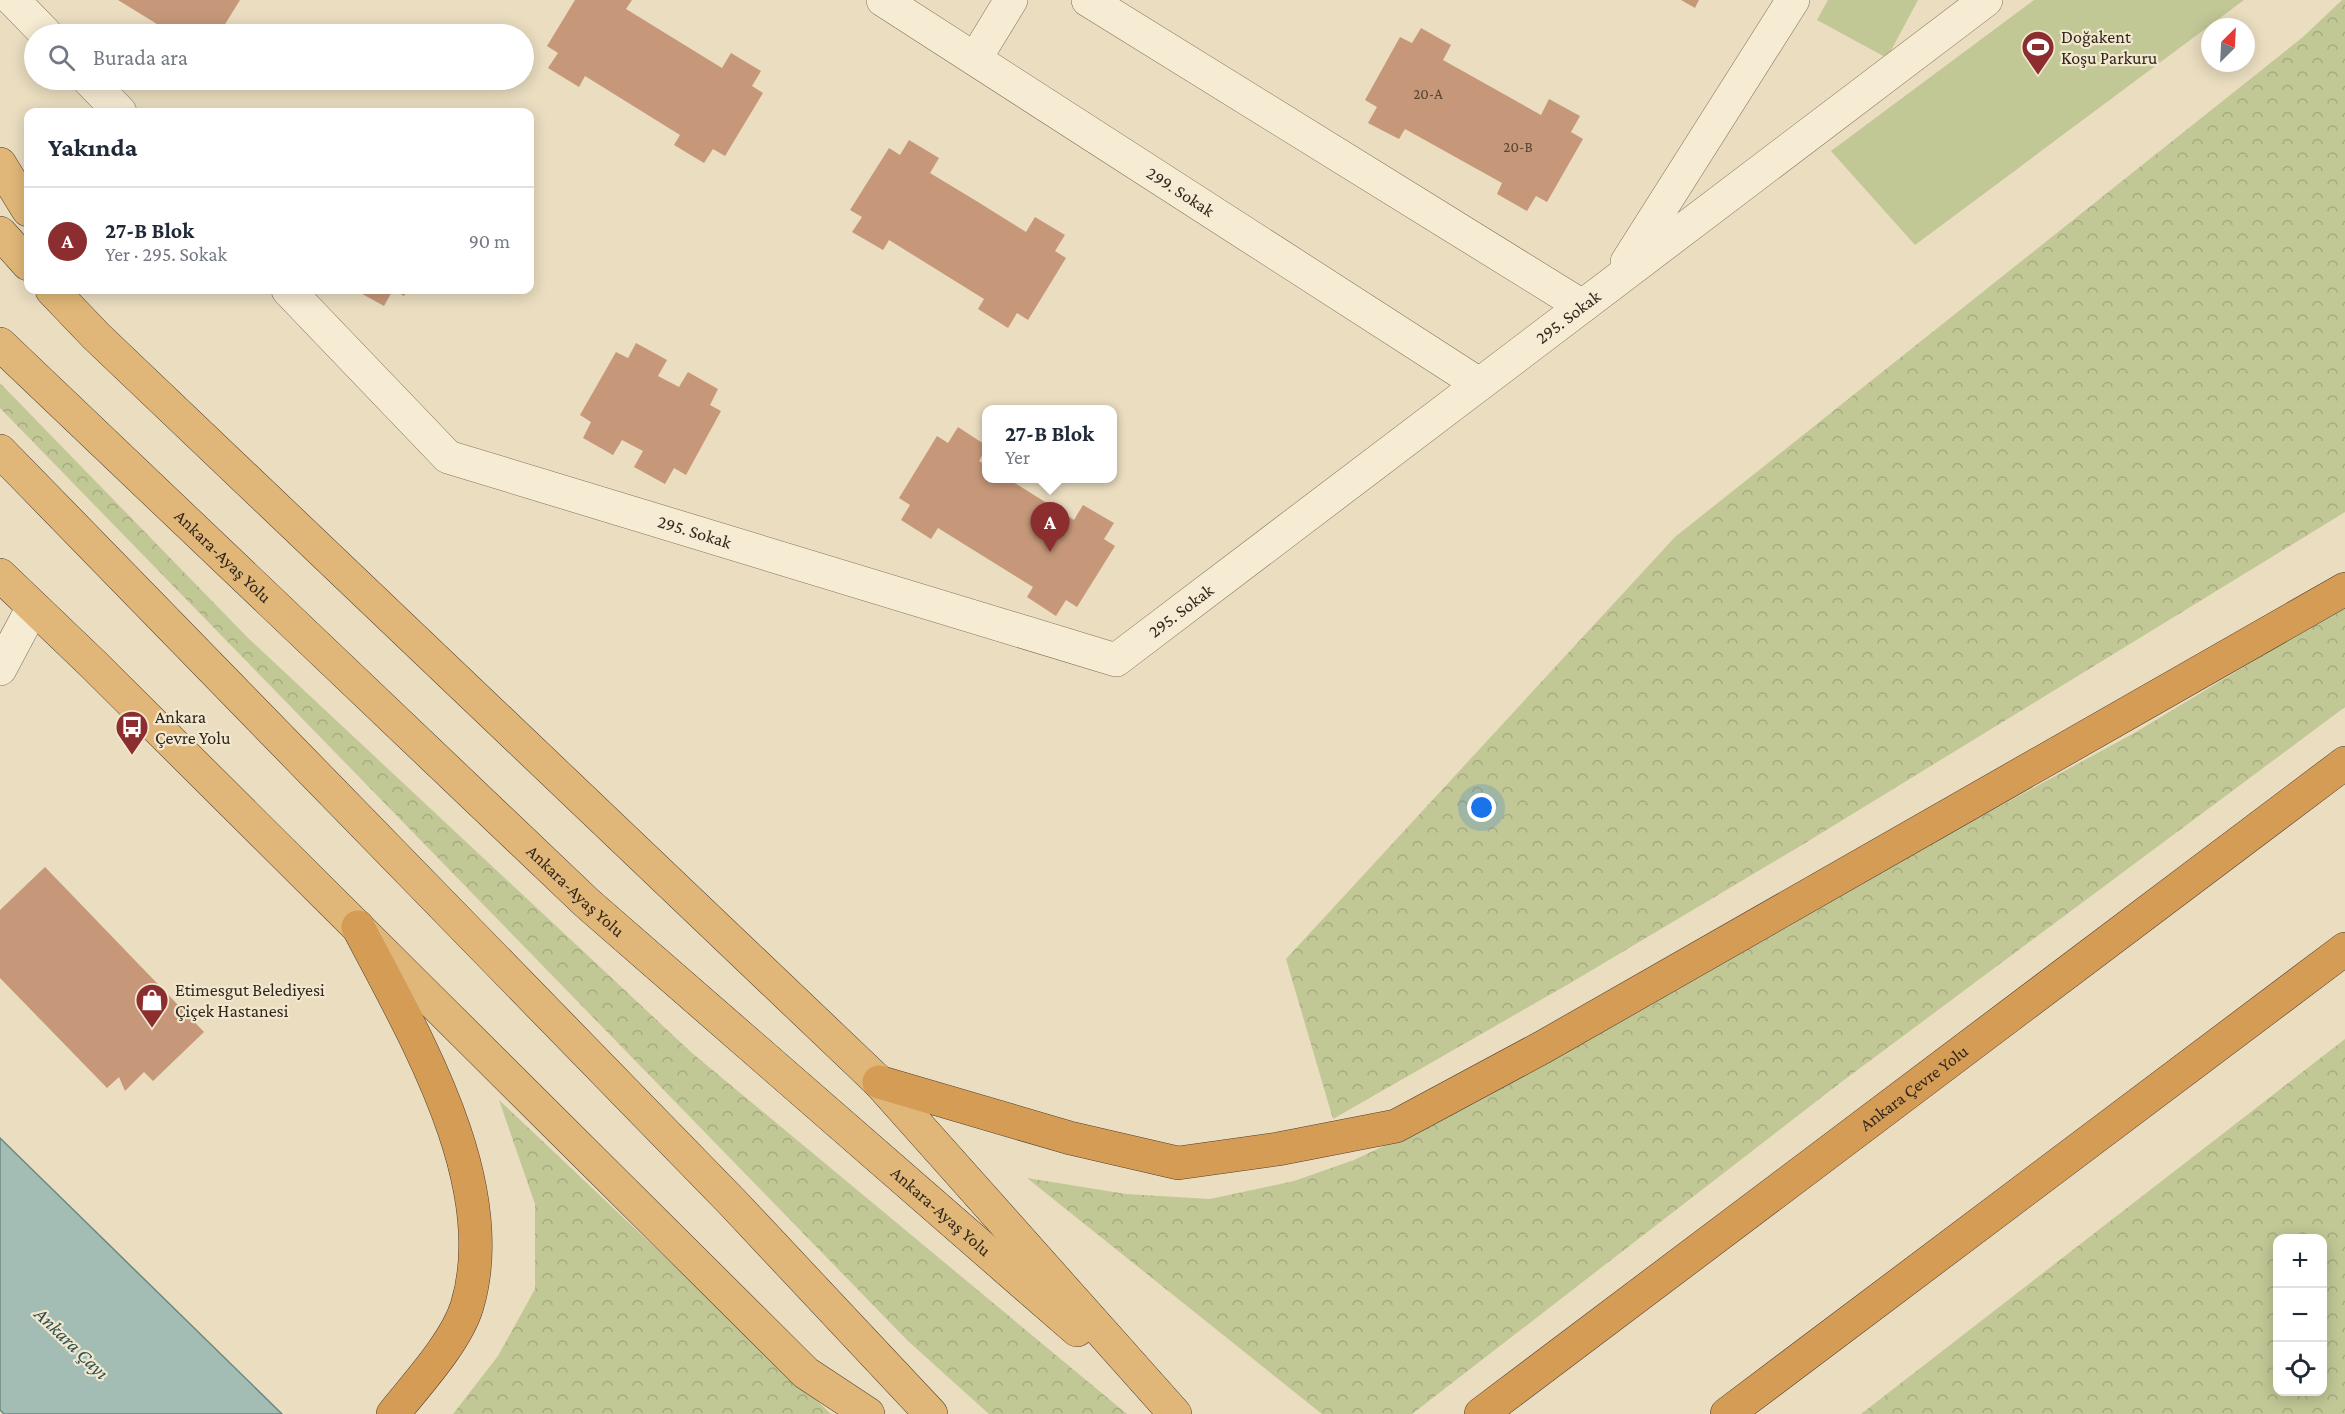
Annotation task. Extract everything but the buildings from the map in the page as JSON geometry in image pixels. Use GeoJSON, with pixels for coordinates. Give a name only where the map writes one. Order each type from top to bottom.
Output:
{"type":"FeatureCollection","features":[{"type":"Feature","properties":{"kind":"highway"},"geometry":{"type":"LineString","coordinates":[[0,164],[24,203]]}},
{"type":"Feature","properties":{"kind":"highway"},"geometry":{"type":"LineString","coordinates":[[0,234],[24,260]]}},
{"type":"Feature","properties":{"kind":"highway"},"geometry":{"type":"LineString","coordinates":[[56,294],[96,336],[879,1082],[1174,1414]]}},
{"type":"Feature","properties":{"kind":"highway"},"geometry":{"type":"LineString","coordinates":[[73,294],[96,336]]}},
{"type":"Feature","properties":{"kind":"highway","name":"Ankara-Ayaş Yolu"},"geometry":{"type":"LineString","coordinates":[[0,344],[587,903],[1174,1414]]}},
{"type":"Feature","properties":{"kind":"highway"},"geometry":{"type":"LineString","coordinates":[[0,451],[732,1202],[931,1414]]}},
{"type":"Feature","properties":{"kind":"highway"},"geometry":{"type":"LineString","coordinates":[[0,575],[806,1372],[867,1414]]}},
{"type":"Feature","properties":{"kind":"highway"},"geometry":{"type":"LineString","coordinates":[[879,1082],[1070,1138],[1179,1163],[1278,1149],[1396,1126],[1553,1041],[2345,589]]}},
{"type":"Feature","properties":{"kind":"highway","name":"Ankara Çevre Yolu"},"geometry":{"type":"LineString","coordinates":[[1481,1414],[2345,763]]}},
{"type":"Feature","properties":{"kind":"highway"},"geometry":{"type":"LineString","coordinates":[[358,927],[427,1060],[457,1141],[474,1206],[476,1257],[466,1307],[443,1351],[393,1414]]}},
{"type":"Feature","properties":{"kind":"highway"},"geometry":{"type":"LineString","coordinates":[[1727,1414],[2345,949]]}},
{"type":"Feature","properties":{"kind":"street"},"geometry":{"type":"LineString","coordinates":[[13,0],[36,24]]}},
{"type":"Feature","properties":{"kind":"street","name":"299. Sokak"},"geometry":{"type":"LineString","coordinates":[[883,0],[1479,384]]}},
{"type":"Feature","properties":{"kind":"street"},"geometry":{"type":"LineString","coordinates":[[975,59],[1011,0]]}},
{"type":"Feature","properties":{"kind":"street"},"geometry":{"type":"LineString","coordinates":[[1088,0],[1582,306]]}},
{"type":"Feature","properties":{"kind":"street"},"geometry":{"type":"LineString","coordinates":[[1614,282],[1793,0]]}},
{"type":"Feature","properties":{"kind":"street","name":"295. Sokak"},"geometry":{"type":"LineString","coordinates":[[292,294],[448,457],[1116,660],[1986,0]]}},
{"type":"Feature","properties":{"kind":"street"},"geometry":{"type":"LineString","coordinates":[[98,90],[116,108]]}},
{"type":"Feature","properties":{"kind":"street"},"geometry":{"type":"LineString","coordinates":[[0,669],[33,607]]}},
{"type":"Feature","properties":{"kind":"green space"},"geometry":{"type":"Polygon","coordinates":[[[1828,0],[1918,0],[1887,58],[1817,20],[1828,0]]]}},
{"type":"Feature","properties":{"kind":"green space","name":"Doğakent Koşu Parkuru"},"geometry":{"type":"Polygon","coordinates":[[[2034,0],[2244,0],[2220,18],[2201,18],[2201,32],[1915,245],[1831,151],[2034,0]]]}},
{"type":"Feature","properties":{"kind":"green space"},"geometry":{"type":"Polygon","coordinates":[[[2342,0],[2345,0],[2345,512],[1797,848],[1572,982],[1333,1119],[1286,959],[1675,537],[2303,37],[2342,0]]]}},
{"type":"Feature","properties":{"kind":"green space"},"geometry":{"type":"Polygon","coordinates":[[[0,383],[248,638],[692,1053],[1127,1414],[989,1414],[908,1341],[0,408],[0,383]]]}},
{"type":"Feature","properties":{"kind":"green space"},"geometry":{"type":"Polygon","coordinates":[[[2345,606],[2345,707],[1840,1083],[1412,1414],[1322,1414],[1027,1178],[1126,1194],[1210,1199],[1294,1181],[1354,1160],[1477,1102],[1800,915],[2136,732],[2345,606]]]}},
{"type":"Feature","properties":{"kind":"green space"},"geometry":{"type":"Polygon","coordinates":[[[2345,1039],[2345,1414],[1861,1414],[2345,1039]]]}},
{"type":"Feature","properties":{"kind":"green space"},"geometry":{"type":"Polygon","coordinates":[[[499,1100],[831,1414],[453,1414],[498,1356],[535,1289],[535,1204],[499,1100]]]}},
{"type":"Feature","properties":{"kind":"water","name":"Ankara Çayı"},"geometry":{"type":"Polygon","coordinates":[[[0,1138],[282,1414],[4,1414],[0,1410],[0,1138]]]}},
{"type":"Feature","properties":{"kind":"place","name":"Doğakent Koşu Parkuru"},"geometry":{"type":"Point","coordinates":[2038,76]}},
{"type":"Feature","properties":{"kind":"place","name":"27-B Blok"},"geometry":{"type":"Point","coordinates":[1050,552]}},
{"type":"Feature","properties":{"kind":"place","name":"Ankara Çevre Yolu"},"geometry":{"type":"Point","coordinates":[132,756]}},
{"type":"Feature","properties":{"kind":"place","name":"Etimesgut Belediyesi Çiçek Hastanesi"},"geometry":{"type":"Point","coordinates":[152,1029]}}]}
